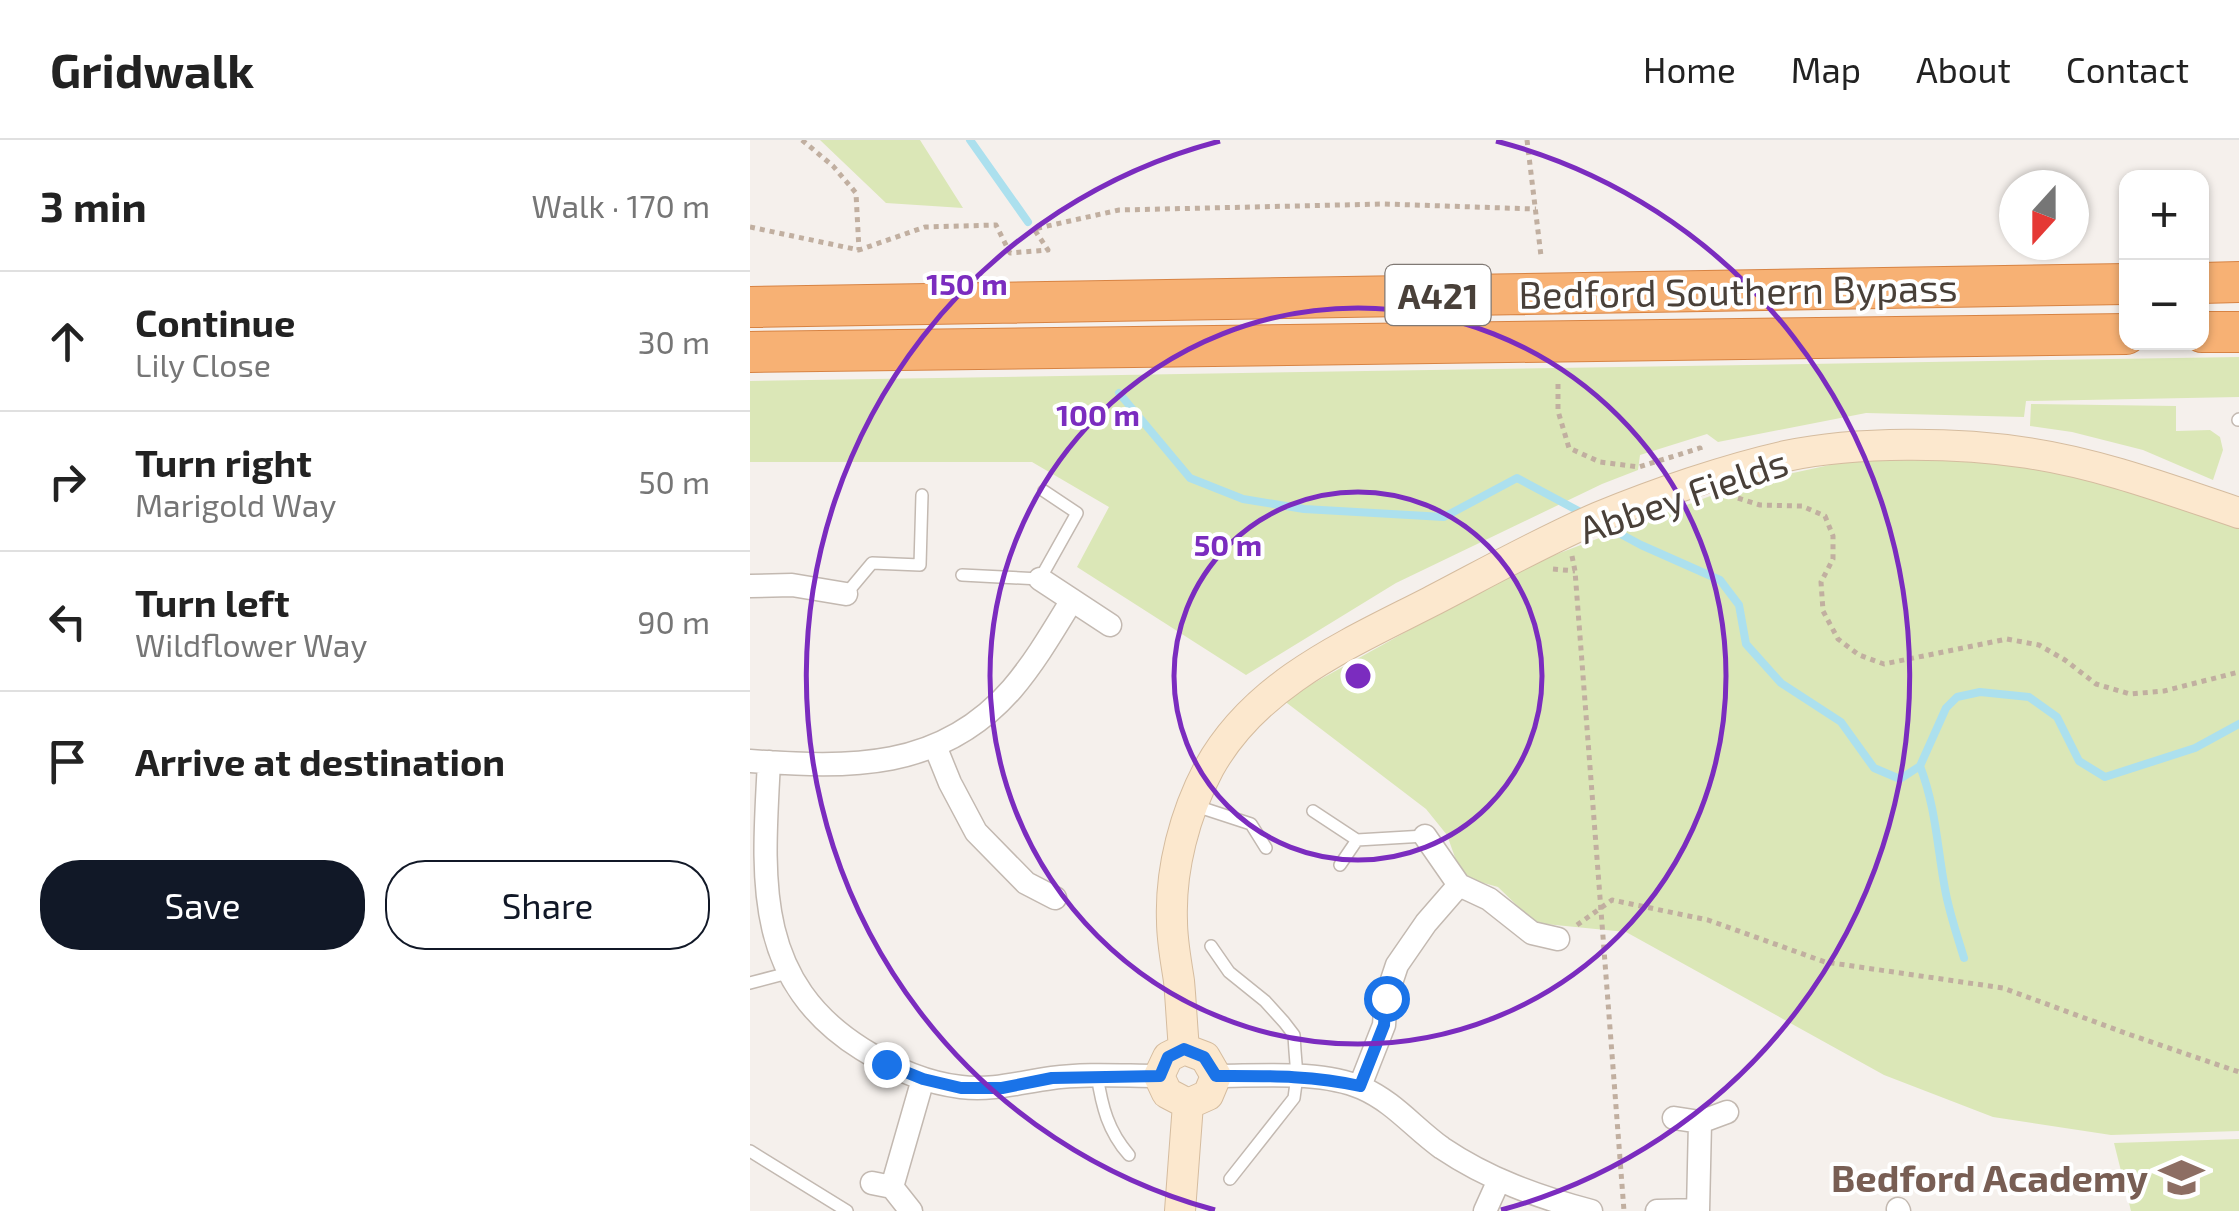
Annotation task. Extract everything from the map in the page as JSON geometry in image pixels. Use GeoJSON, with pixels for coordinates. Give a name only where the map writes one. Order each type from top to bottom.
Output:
{"type":"FeatureCollection","features":[{"type":"Feature","properties":{"kind":"highway"},"geometry":{"type":"LineString","coordinates":[[2209,283],[2239,282]]}},
{"type":"Feature","properties":{"kind":"highway","name":"Bedford Southern Bypass"},"geometry":{"type":"LineString","coordinates":[[750,307],[2119,284]]}},
{"type":"Feature","properties":{"kind":"highway"},"geometry":{"type":"LineString","coordinates":[[2209,332],[2239,332]]}},
{"type":"Feature","properties":{"kind":"highway","name":"Bedford Southern Bypass"},"geometry":{"type":"LineString","coordinates":[[750,352],[2119,334]]}},
{"type":"Feature","properties":{"kind":"street","name":"Abbey Fields"},"geometry":{"type":"LineString","coordinates":[[1184,1049],[1172,892],[1193,805],[1210,767],[1237,728],[1276,689],[1332,652],[1530,550],[1600,517],[1719,486],[1788,456],[1867,447],[1946,446],[2028,453],[2107,470],[2239,513]]}},
{"type":"Feature","properties":{"kind":"street"},"geometry":{"type":"LineString","coordinates":[[1040,579],[1110,625]]}},
{"type":"Feature","properties":{"kind":"street"},"geometry":{"type":"LineString","coordinates":[[750,586],[792,585],[846,594]]}},
{"type":"Feature","properties":{"kind":"street"},"geometry":{"type":"LineString","coordinates":[[1072,600],[1043,648],[1010,690],[977,721],[935,746],[892,760],[836,766],[759,762],[774,938],[788,973],[806,1001],[838,1034],[886,1064],[923,1079],[961,1088],[1002,1088],[1052,1078],[1160,1076]]}},
{"type":"Feature","properties":{"kind":"street"},"geometry":{"type":"LineString","coordinates":[[935,746],[976,832],[1026,883],[1055,898]]}},
{"type":"Feature","properties":{"kind":"street"},"geometry":{"type":"LineString","coordinates":[[1425,836],[1458,885],[1489,899],[1532,932],[1558,939]]}},
{"type":"Feature","properties":{"kind":"street"},"geometry":{"type":"LineString","coordinates":[[1009,901],[1026,883]]}},
{"type":"Feature","properties":{"kind":"street"},"geometry":{"type":"LineString","coordinates":[[1360,1086],[1384,1025],[1386,998],[1397,965],[1458,885]]}},
{"type":"Feature","properties":{"kind":"street"},"geometry":{"type":"LineString","coordinates":[[1188,1104],[1167,1093],[1160,1076],[1168,1057],[1184,1049],[1204,1057],[1216,1076]]}},
{"type":"Feature","properties":{"kind":"street"},"geometry":{"type":"LineString","coordinates":[[1216,1076],[1297,1076],[1360,1086],[1393,1104],[1468,1165],[1547,1200],[1591,1211]]}},
{"type":"Feature","properties":{"kind":"street"},"geometry":{"type":"LineString","coordinates":[[1188,1104],[1208,1095],[1216,1076]]}},
{"type":"Feature","properties":{"kind":"street"},"geometry":{"type":"LineString","coordinates":[[911,1211],[882,1185],[923,1079]]}},
{"type":"Feature","properties":{"kind":"street"},"geometry":{"type":"LineString","coordinates":[[1180,1211],[1188,1104]]}},
{"type":"Feature","properties":{"kind":"street"},"geometry":{"type":"LineString","coordinates":[[1674,1118],[1700,1122],[1727,1112]]}},
{"type":"Feature","properties":{"kind":"street"},"geometry":{"type":"LineString","coordinates":[[1656,1211],[1698,1211],[1700,1122]]}},
{"type":"Feature","properties":{"kind":"street"},"geometry":{"type":"LineString","coordinates":[[1485,1211],[1499,1180]]}},
{"type":"Feature","properties":{"kind":"lane"},"geometry":{"type":"LineString","coordinates":[[962,575],[1040,579],[1077,513],[1044,491]]}},
{"type":"Feature","properties":{"kind":"lane"},"geometry":{"type":"LineString","coordinates":[[846,594],[872,563],[920,565],[922,495]]}},
{"type":"Feature","properties":{"kind":"lane"},"geometry":{"type":"LineString","coordinates":[[1193,805],[1251,824],[1266,848]]}},
{"type":"Feature","properties":{"kind":"lane"},"geometry":{"type":"LineString","coordinates":[[1313,812],[1357,840],[1425,836]]}},
{"type":"Feature","properties":{"kind":"lane"},"geometry":{"type":"LineString","coordinates":[[1340,865],[1357,840]]}},
{"type":"Feature","properties":{"kind":"lane"},"geometry":{"type":"LineString","coordinates":[[1211,946],[1229,972],[1265,1001],[1294,1035],[1294,1098],[1230,1179]]}},
{"type":"Feature","properties":{"kind":"lane"},"geometry":{"type":"LineString","coordinates":[[750,984],[788,973]]}},
{"type":"Feature","properties":{"kind":"lane"},"geometry":{"type":"LineString","coordinates":[[1097,1076],[1102,1109],[1115,1139],[1129,1155]]}},
{"type":"Feature","properties":{"kind":"lane"},"geometry":{"type":"LineString","coordinates":[[750,1151],[847,1211]]}},
{"type":"Feature","properties":{"kind":"path"},"geometry":{"type":"LineString","coordinates":[[802,140],[856,192],[859,250]]}},
{"type":"Feature","properties":{"kind":"path"},"geometry":{"type":"LineString","coordinates":[[1527,140],[1541,256]]}},
{"type":"Feature","properties":{"kind":"path"},"geometry":{"type":"LineString","coordinates":[[750,227],[859,250],[925,227],[996,225],[1010,253],[1048,250],[1034,229],[1118,210],[1384,204],[1536,210]]}},
{"type":"Feature","properties":{"kind":"path"},"geometry":{"type":"LineString","coordinates":[[1558,384],[1558,410],[1569,448],[1600,462],[1639,466],[1700,448],[1719,486],[1760,504],[1802,506],[1825,516],[1834,536],[1833,559],[1821,582],[1822,611],[1838,639],[1859,655],[1884,664],[2008,639],[2038,645],[2096,684],[2130,694],[2164,691],[2239,672]]}},
{"type":"Feature","properties":{"kind":"path"},"geometry":{"type":"LineString","coordinates":[[1583,551],[1572,556],[1624,1211]]}},
{"type":"Feature","properties":{"kind":"path"},"geometry":{"type":"LineString","coordinates":[[1558,939],[1612,900],[1708,920],[1826,962],[2003,988],[2239,1072]]}},
{"type":"Feature","properties":{"kind":"green space"},"geometry":{"type":"Polygon","coordinates":[[[820,140],[920,140],[963,208],[886,203],[820,140]]]}},
{"type":"Feature","properties":{"kind":"green space"},"geometry":{"type":"Polygon","coordinates":[[[2239,357],[2239,397],[2026,401],[2024,417],[1866,413],[1718,442],[1707,434],[1640,455],[1638,470],[1396,583],[1246,675],[1077,567],[1109,507],[1032,462],[750,462],[750,381],[2239,357]]]}},
{"type":"Feature","properties":{"kind":"green space"},"geometry":{"type":"Polygon","coordinates":[[[2031,404],[2176,406],[2176,431],[2210,430],[2220,437],[2223,450],[2213,480],[2143,450],[2030,426],[2031,404]]]}},
{"type":"Feature","properties":{"kind":"green space"},"geometry":{"type":"Polygon","coordinates":[[[1871,456],[1965,457],[2104,480],[2239,524],[2239,1131],[2111,1135],[1993,1117],[1884,1075],[1626,932],[1535,923],[1498,887],[1462,877],[1447,835],[1426,809],[1283,700],[1523,567],[1742,484],[1871,456]]]}},
{"type":"Feature","properties":{"kind":"green space","name":"Bedford Academy"},"geometry":{"type":"Polygon","coordinates":[[[2239,1139],[2239,1211],[2131,1211],[2114,1143],[2239,1139]]]}},
{"type":"Feature","properties":{"kind":"waterway"},"geometry":{"type":"LineString","coordinates":[[970,140],[1028,222]]}},
{"type":"Feature","properties":{"kind":"waterway"},"geometry":{"type":"LineString","coordinates":[[1119,393],[1190,478],[1243,499],[1304,509],[1444,517],[1517,478],[1586,515]]}},
{"type":"Feature","properties":{"kind":"waterway"},"geometry":{"type":"LineString","coordinates":[[1602,524],[1720,580],[1739,605],[1746,644],[1781,683],[1841,722],[1874,768],[1900,779],[1920,766],[1946,708],[1957,697],[1980,692],[2029,697],[2057,717],[2079,761],[2105,777],[2195,748],[2239,724]]}},
{"type":"Feature","properties":{"kind":"waterway"},"geometry":{"type":"LineString","coordinates":[[1920,766],[1933,812],[1947,898],[1964,958]]}},
{"type":"Feature","properties":{"kind":"place","name":"Bedford Academy"},"geometry":{"type":"Point","coordinates":[2181,1177]}},
{"type":"Feature","properties":{"kind":"route"},"geometry":{"type":"LineString","coordinates":[[886,1064],[923,1079],[961,1088],[1002,1088],[1052,1078],[1160,1076],[1168,1057],[1184,1049],[1204,1057],[1216,1076],[1297,1076],[1360,1086],[1384,1025],[1386,998]]}}]}
